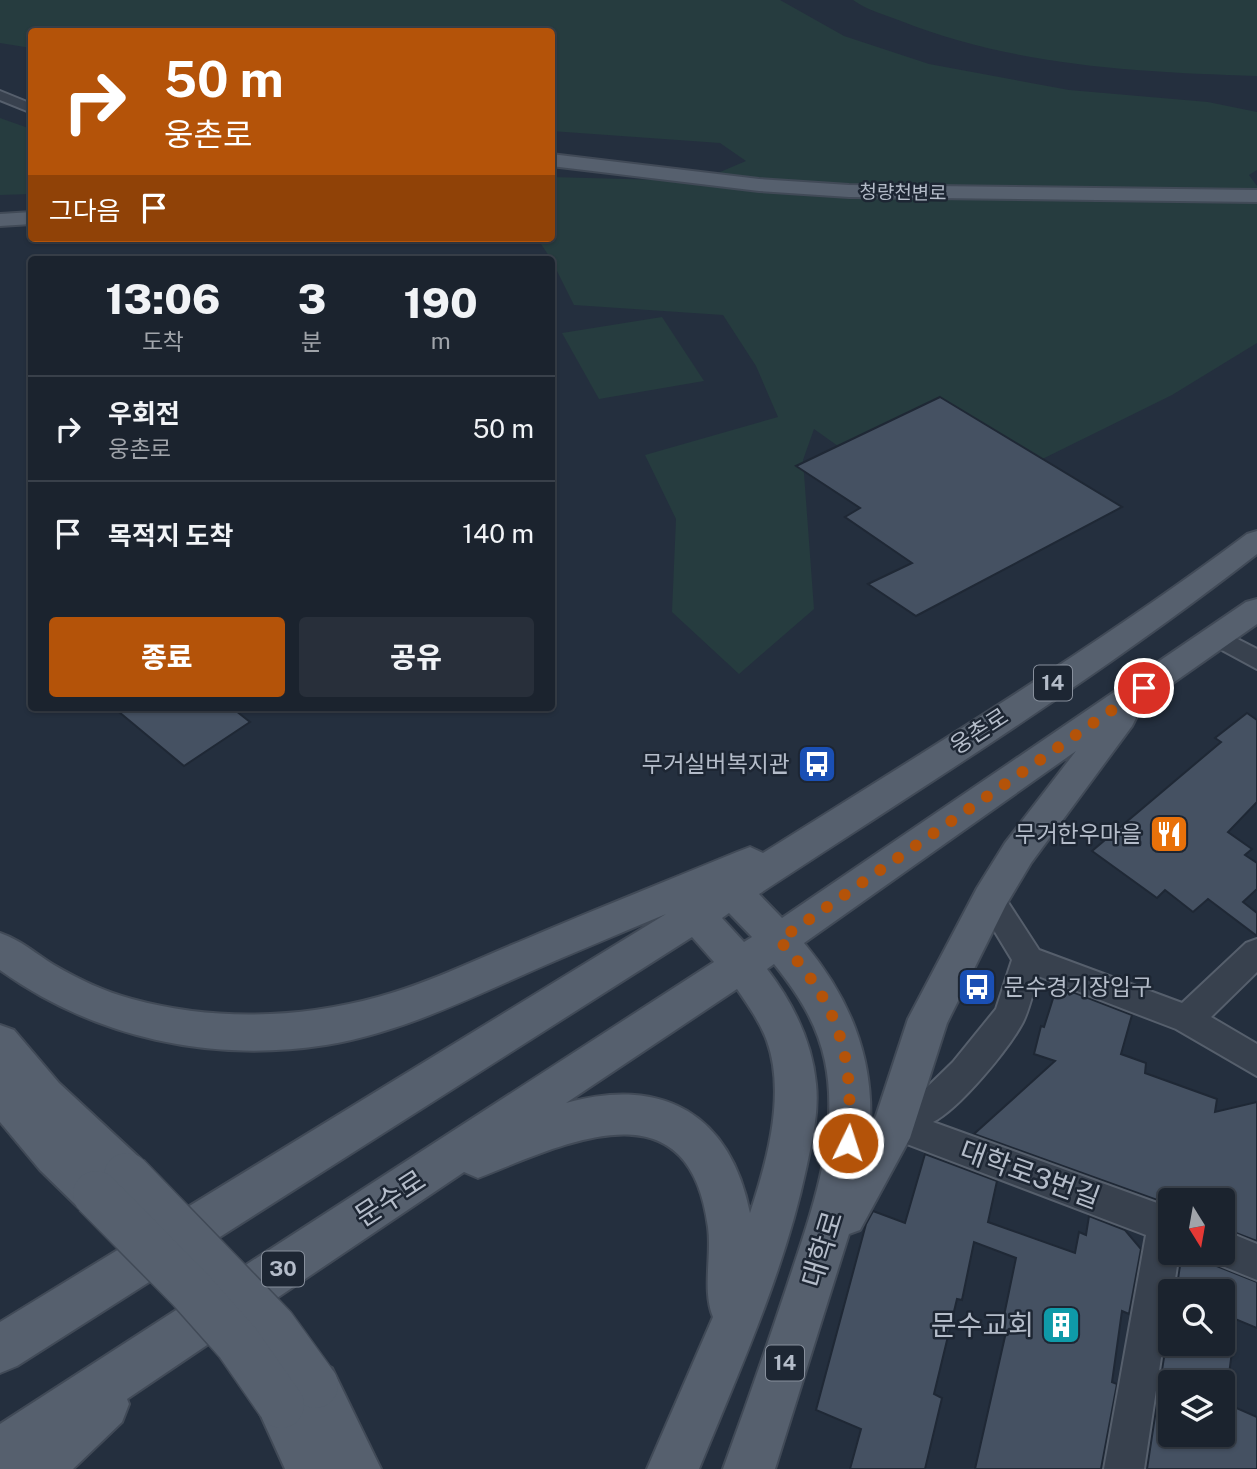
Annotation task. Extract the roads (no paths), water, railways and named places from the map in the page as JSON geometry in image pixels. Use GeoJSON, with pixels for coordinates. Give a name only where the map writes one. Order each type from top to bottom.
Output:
{"type":"FeatureCollection","features":[{"type":"Feature","properties":{"kind":"main road","name":"청량천변로"},"geometry":{"type":"LineString","coordinates":[[555,160],[759,185],[849,191],[1257,197]]}},
{"type":"Feature","properties":{"kind":"main road"},"geometry":{"type":"LineString","coordinates":[[0,220],[28,218]]}},
{"type":"Feature","properties":{"kind":"main road","name":"웅촌로"},"geometry":{"type":"LineString","coordinates":[[708,897],[845,819],[1169,607],[1257,540]]}},
{"type":"Feature","properties":{"kind":"main road"},"geometry":{"type":"LineString","coordinates":[[779,940],[1257,609]]}},
{"type":"Feature","properties":{"kind":"main road"},"geometry":{"type":"LineString","coordinates":[[820,1257],[895,1124],[928,1019],[971,941],[990,899],[1018,853],[1144,688]]}},
{"type":"Feature","properties":{"kind":"main road"},"geometry":{"type":"LineString","coordinates":[[0,949],[53,986],[115,1014],[159,1025],[201,1031],[288,1031],[335,1025],[410,1004],[708,897]]}},
{"type":"Feature","properties":{"kind":"main road"},"geometry":{"type":"LineString","coordinates":[[673,1469],[773,1218],[794,1114],[790,1047],[777,1015],[741,965],[708,897]]}},
{"type":"Feature","properties":{"kind":"main road"},"geometry":{"type":"LineString","coordinates":[[0,1349],[351,1133],[708,897]]}},
{"type":"Feature","properties":{"kind":"main road","name":"대학로"},"geometry":{"type":"LineString","coordinates":[[708,897],[779,940],[803,965],[829,1006],[846,1058],[850,1083],[848,1143],[840,1189],[749,1469]]}},
{"type":"Feature","properties":{"kind":"main road","name":"문수로"},"geometry":{"type":"LineString","coordinates":[[0,1454],[779,940]]}},
{"type":"Feature","properties":{"kind":"main road"},"geometry":{"type":"LineString","coordinates":[[0,1043],[33,1086],[64,1119],[190,1289],[238,1343],[298,1395],[355,1469]]}},
{"type":"Feature","properties":{"kind":"main road"},"geometry":{"type":"LineString","coordinates":[[0,1091],[55,1155],[111,1185]]}},
{"type":"Feature","properties":{"kind":"main road"},"geometry":{"type":"LineString","coordinates":[[381,1205],[493,1151],[588,1118],[642,1115],[680,1128],[705,1150],[722,1183],[731,1226],[733,1278],[729,1331]]}},
{"type":"Feature","properties":{"kind":"main road"},"geometry":{"type":"LineString","coordinates":[[36,1469],[105,1402],[185,1333]]}},
{"type":"Feature","properties":{"kind":"main road"},"geometry":{"type":"LineString","coordinates":[[298,1395],[312,1469]]}},
{"type":"Feature","properties":{"kind":"street"},"geometry":{"type":"LineString","coordinates":[[0,95],[28,107]]}},
{"type":"Feature","properties":{"kind":"street"},"geometry":{"type":"LineString","coordinates":[[1218,637],[1257,660]]}},
{"type":"Feature","properties":{"kind":"street"},"geometry":{"type":"LineString","coordinates":[[990,899],[1028,959],[1187,1019],[1257,1060]]}},
{"type":"Feature","properties":{"kind":"street"},"geometry":{"type":"LineString","coordinates":[[1187,1019],[1257,952]]}},
{"type":"Feature","properties":{"kind":"street"},"geometry":{"type":"LineString","coordinates":[[895,1124],[931,1106],[965,1073],[1010,1016],[1028,959]]}},
{"type":"Feature","properties":{"kind":"street","name":"대학로3번길"},"geometry":{"type":"LineString","coordinates":[[895,1124],[1158,1221]]}},
{"type":"Feature","properties":{"kind":"street"},"geometry":{"type":"LineString","coordinates":[[1236,1253],[1257,1262]]}},
{"type":"Feature","properties":{"kind":"street","name":"대학로3번길"},"geometry":{"type":"LineString","coordinates":[[1124,1469],[1161,1265]]}},
{"type":"Feature","properties":{"kind":"place","name":"무거실버복지관"},"geometry":{"type":"Point","coordinates":[817,764]}},
{"type":"Feature","properties":{"kind":"place","name":"무거한우마을"},"geometry":{"type":"Point","coordinates":[1169,834]}},
{"type":"Feature","properties":{"kind":"place","name":"문수경기장입구"},"geometry":{"type":"Point","coordinates":[977,987]}},
{"type":"Feature","properties":{"kind":"place","name":"문수교회"},"geometry":{"type":"Point","coordinates":[1061,1325]}}]}
